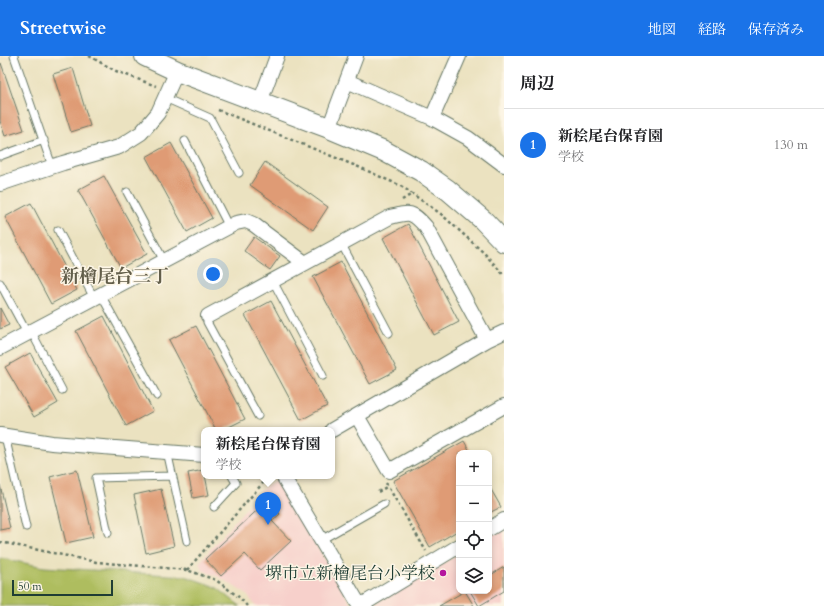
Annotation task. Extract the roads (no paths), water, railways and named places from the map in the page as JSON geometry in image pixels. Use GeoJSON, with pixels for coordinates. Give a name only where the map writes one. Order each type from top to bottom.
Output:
{"type":"FeatureCollection","features":[{"type":"Feature","properties":{"kind":"street"},"geometry":{"type":"LineString","coordinates":[[145,56],[177,71],[329,128],[384,151],[421,171],[448,190],[483,220],[504,242]]}},
{"type":"Feature","properties":{"kind":"street"},"geometry":{"type":"LineString","coordinates":[[260,102],[277,56]]}},
{"type":"Feature","properties":{"kind":"street"},"geometry":{"type":"LineString","coordinates":[[329,128],[356,56]]}},
{"type":"Feature","properties":{"kind":"street"},"geometry":{"type":"LineString","coordinates":[[432,118],[459,56]]}},
{"type":"Feature","properties":{"kind":"street"},"geometry":{"type":"LineString","coordinates":[[0,184],[52,166],[119,147],[141,133],[158,113],[162,93],[177,71]]}},
{"type":"Feature","properties":{"kind":"street"},"geometry":{"type":"LineString","coordinates":[[347,81],[432,118],[468,138],[503,161]]}},
{"type":"Feature","properties":{"kind":"street"},"geometry":{"type":"LineString","coordinates":[[208,316],[390,217],[406,213],[417,216],[426,227],[487,340]]}},
{"type":"Feature","properties":{"kind":"street"},"geometry":{"type":"LineString","coordinates":[[0,348],[236,223],[246,221],[253,224],[305,263]]}},
{"type":"Feature","properties":{"kind":"street"},"geometry":{"type":"LineString","coordinates":[[335,428],[487,340],[504,332]]}},
{"type":"Feature","properties":{"kind":"street"},"geometry":{"type":"LineString","coordinates":[[357,416],[391,476],[504,406]]}},
{"type":"Feature","properties":{"kind":"street"},"geometry":{"type":"LineString","coordinates":[[3,435],[52,443],[201,455]]}},
{"type":"Feature","properties":{"kind":"street"},"geometry":{"type":"LineString","coordinates":[[286,479],[360,606],[456,548]]}},
{"type":"Feature","properties":{"kind":"street"},"geometry":{"type":"LineString","coordinates":[[492,527],[504,520]]}},
{"type":"Feature","properties":{"kind":"lane"},"geometry":{"type":"LineString","coordinates":[[14,56],[52,166]]}},
{"type":"Feature","properties":{"kind":"lane"},"geometry":{"type":"LineString","coordinates":[[162,93],[210,118],[239,173]]}},
{"type":"Feature","properties":{"kind":"lane"},"geometry":{"type":"LineString","coordinates":[[0,156],[44,140]]}},
{"type":"Feature","properties":{"kind":"lane"},"geometry":{"type":"LineString","coordinates":[[185,141],[229,227]]}},
{"type":"Feature","properties":{"kind":"lane"},"geometry":{"type":"LineString","coordinates":[[127,192],[164,261]]}},
{"type":"Feature","properties":{"kind":"lane"},"geometry":{"type":"LineString","coordinates":[[58,230],[157,396]]}},
{"type":"Feature","properties":{"kind":"lane"},"geometry":{"type":"LineString","coordinates":[[341,243],[389,333]]}},
{"type":"Feature","properties":{"kind":"lane"},"geometry":{"type":"LineString","coordinates":[[272,281],[323,376]]}},
{"type":"Feature","properties":{"kind":"lane"},"geometry":{"type":"LineString","coordinates":[[0,283],[62,390]]}},
{"type":"Feature","properties":{"kind":"lane"},"geometry":{"type":"LineString","coordinates":[[208,316],[207,322],[258,416]]}},
{"type":"Feature","properties":{"kind":"lane"},"geometry":{"type":"LineString","coordinates":[[3,435],[26,527]]}},
{"type":"Feature","properties":{"kind":"lane"},"geometry":{"type":"LineString","coordinates":[[167,451],[186,540]]}},
{"type":"Feature","properties":{"kind":"lane"},"geometry":{"type":"LineString","coordinates":[[108,533],[96,478],[172,476]]}},
{"type":"Feature","properties":{"kind":"lane"},"geometry":{"type":"LineString","coordinates":[[214,507],[236,483],[234,479]]}},
{"type":"Feature","properties":{"kind":"lane"},"geometry":{"type":"LineString","coordinates":[[321,540],[384,504]]}},
{"type":"Feature","properties":{"kind":"place","name":"新桧尾台保育園"},"geometry":{"type":"Point","coordinates":[268,525]}},
{"type":"Feature","properties":{"kind":"place","name":"堺市立新檜尾台小学校"},"geometry":{"type":"Point","coordinates":[443,573]}},
{"type":"Feature","properties":{"kind":"district","name":"新檜尾台三丁"},"geometry":{"type":"Point","coordinates":[115,276]}}]}
